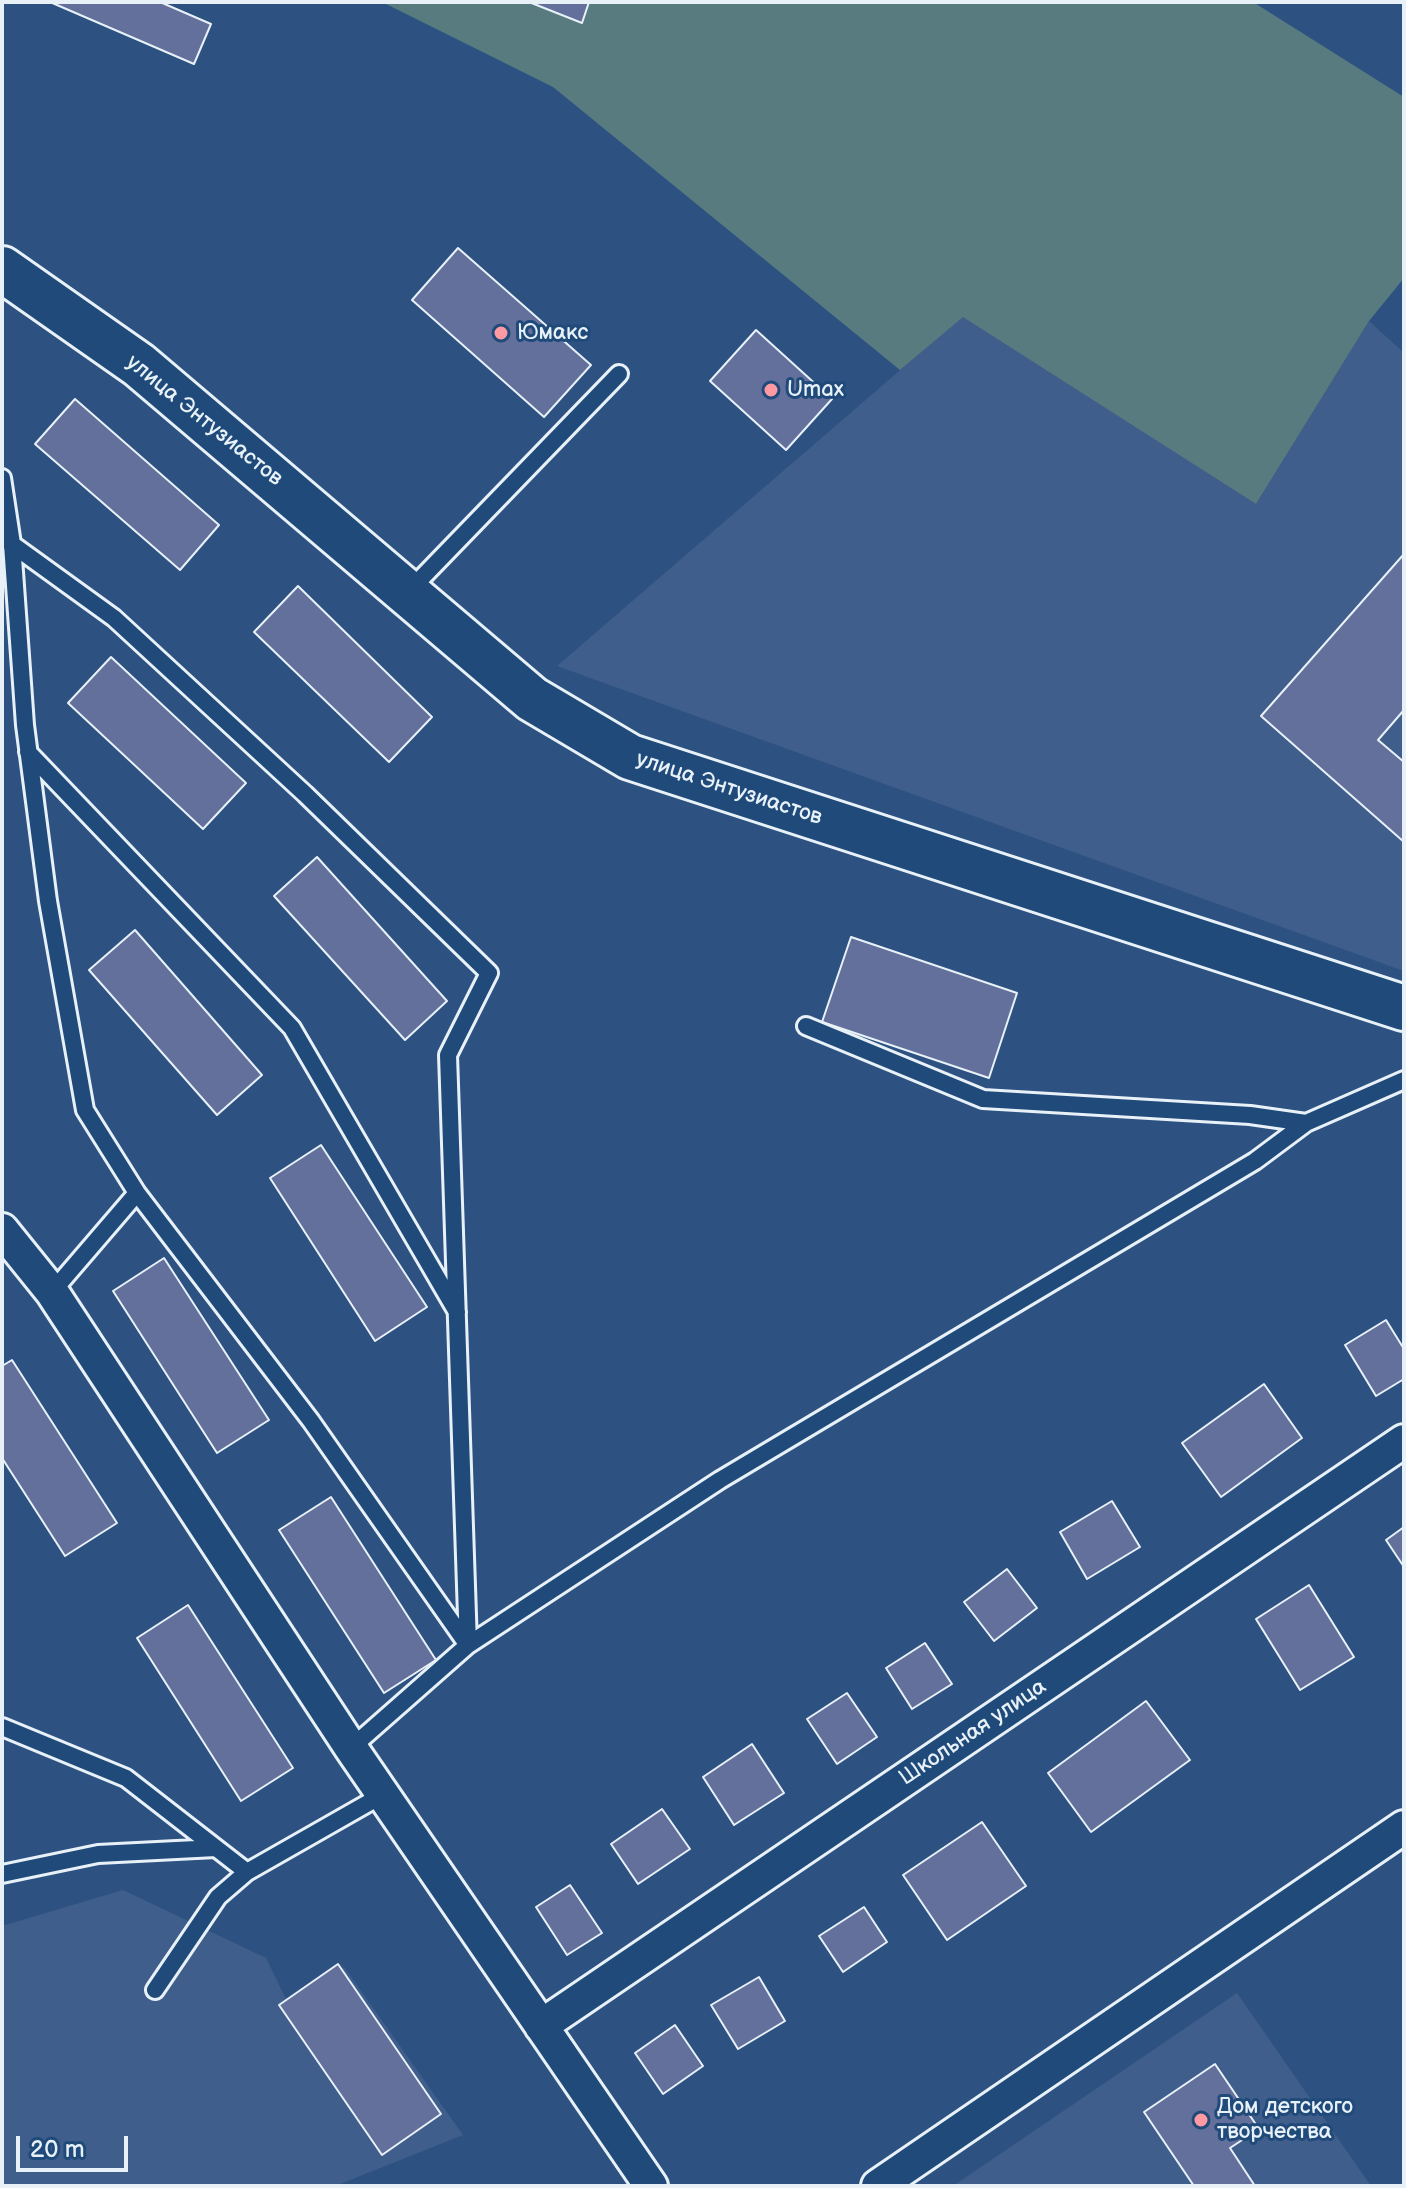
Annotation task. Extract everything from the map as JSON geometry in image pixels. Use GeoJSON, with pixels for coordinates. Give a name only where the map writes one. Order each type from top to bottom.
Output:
{"type":"FeatureCollection","features":[{"type":"Feature","properties":{"kind":"street","name":"улица Энтузиастов"},"geometry":{"type":"LineString","coordinates":[[3,274],[139,365],[409,591],[532,699],[630,757],[1404,1008]]}},
{"type":"Feature","properties":{"kind":"street"},"geometry":{"type":"LineString","coordinates":[[2,1230],[52,1292],[351,1748],[651,2186]]}},
{"type":"Feature","properties":{"kind":"street","name":"Школьная улица"},"geometry":{"type":"LineString","coordinates":[[541,2026],[1404,1441]]}},
{"type":"Feature","properties":{"kind":"street"},"geometry":{"type":"LineString","coordinates":[[878,2186],[1404,1827]]}},
{"type":"Feature","properties":{"kind":"lane"},"geometry":{"type":"LineString","coordinates":[[409,591],[619,374]]}},
{"type":"Feature","properties":{"kind":"lane"},"geometry":{"type":"LineString","coordinates":[[2,478],[28,752],[48,901],[85,1110],[137,1193],[311,1421],[468,1645]]}},
{"type":"Feature","properties":{"kind":"lane"},"geometry":{"type":"LineString","coordinates":[[7,540],[114,618],[305,794],[489,973],[448,1055],[468,1645]]}},
{"type":"Feature","properties":{"kind":"lane"},"geometry":{"type":"LineString","coordinates":[[28,752],[292,1028],[459,1316]]}},
{"type":"Feature","properties":{"kind":"lane"},"geometry":{"type":"LineString","coordinates":[[806,1026],[983,1099],[1250,1115],[1306,1123]]}},
{"type":"Feature","properties":{"kind":"lane"},"geometry":{"type":"LineString","coordinates":[[351,1748],[468,1645],[720,1480],[1255,1161],[1306,1123],[1404,1080]]}},
{"type":"Feature","properties":{"kind":"lane"},"geometry":{"type":"LineString","coordinates":[[52,1292],[137,1193]]}},
{"type":"Feature","properties":{"kind":"lane"},"geometry":{"type":"LineString","coordinates":[[2,1727],[126,1778],[247,1872]]}},
{"type":"Feature","properties":{"kind":"lane"},"geometry":{"type":"LineString","coordinates":[[155,1990],[218,1897],[247,1872],[384,1794]]}},
{"type":"Feature","properties":{"kind":"lane"},"geometry":{"type":"LineString","coordinates":[[2,1874],[98,1854],[216,1848]]}},
{"type":"Feature","properties":{"kind":"shaded area"},"geometry":{"type":"Polygon","coordinates":[[[963,316],[1256,504],[1369,321],[1404,353],[1404,971],[557,666],[963,316]]]}},
{"type":"Feature","properties":{"kind":"shaded area"},"geometry":{"type":"Polygon","coordinates":[[[123,1890],[266,1958],[288,2003],[344,1967],[463,2135],[335,2186],[2,2186],[2,1926],[123,1890]]]}},
{"type":"Feature","properties":{"kind":"shaded area"},"geometry":{"type":"Polygon","coordinates":[[[1237,1993],[1371,2186],[953,2186],[1237,1993]]]}},
{"type":"Feature","properties":{"kind":"green space"},"geometry":{"type":"Polygon","coordinates":[[[382,2],[1253,2],[1404,97],[1404,278],[1369,321],[1256,504],[963,317],[900,370],[553,87],[382,2]]]}},
{"type":"Feature","properties":{"kind":"building"},"geometry":{"type":"Polygon","coordinates":[[[50,2],[160,2],[211,24],[194,64],[50,2]]]}},
{"type":"Feature","properties":{"kind":"building"},"geometry":{"type":"Polygon","coordinates":[[[529,2],[589,2],[582,23],[529,2]]]}},
{"type":"Feature","properties":{"kind":"building","name":"Юмакс"},"geometry":{"type":"Polygon","coordinates":[[[458,248],[591,365],[544,417],[412,300],[458,248]]]}},
{"type":"Feature","properties":{"kind":"building","name":"Umax"},"geometry":{"type":"Polygon","coordinates":[[[756,330],[832,399],[786,450],[710,381],[756,330]]]}},
{"type":"Feature","properties":{"kind":"building"},"geometry":{"type":"Polygon","coordinates":[[[75,399],[219,525],[180,570],[35,444],[75,399]]]}},
{"type":"Feature","properties":{"kind":"building"},"geometry":{"type":"Polygon","coordinates":[[[1404,554],[1404,710],[1378,740],[1404,762],[1404,842],[1261,716],[1404,554]]]}},
{"type":"Feature","properties":{"kind":"building"},"geometry":{"type":"Polygon","coordinates":[[[298,586],[432,717],[389,762],[254,632],[298,586]]]}},
{"type":"Feature","properties":{"kind":"building"},"geometry":{"type":"Polygon","coordinates":[[[111,657],[246,783],[203,829],[68,703],[111,657]]]}},
{"type":"Feature","properties":{"kind":"building"},"geometry":{"type":"Polygon","coordinates":[[[317,857],[447,1001],[405,1040],[274,896],[317,857]]]}},
{"type":"Feature","properties":{"kind":"building"},"geometry":{"type":"Polygon","coordinates":[[[135,930],[262,1075],[217,1115],[89,970],[135,930]]]}},
{"type":"Feature","properties":{"kind":"building"},"geometry":{"type":"Polygon","coordinates":[[[851,937],[1017,993],[989,1078],[822,1022],[851,937]]]}},
{"type":"Feature","properties":{"kind":"building"},"geometry":{"type":"Polygon","coordinates":[[[321,1145],[427,1307],[375,1341],[270,1178],[321,1145]]]}},
{"type":"Feature","properties":{"kind":"building"},"geometry":{"type":"Polygon","coordinates":[[[164,1258],[269,1420],[217,1453],[113,1291],[164,1258]]]}},
{"type":"Feature","properties":{"kind":"building"},"geometry":{"type":"Polygon","coordinates":[[[1386,1320],[1404,1349],[1404,1379],[1376,1396],[1345,1345],[1386,1320]]]}},
{"type":"Feature","properties":{"kind":"building"},"geometry":{"type":"Polygon","coordinates":[[[12,1360],[117,1523],[65,1556],[2,1458],[2,1366],[12,1360]]]}},
{"type":"Feature","properties":{"kind":"building"},"geometry":{"type":"Polygon","coordinates":[[[1264,1384],[1302,1438],[1221,1497],[1182,1443],[1264,1384]]]}},
{"type":"Feature","properties":{"kind":"building"},"geometry":{"type":"Polygon","coordinates":[[[331,1497],[436,1660],[384,1693],[279,1530],[331,1497]]]}},
{"type":"Feature","properties":{"kind":"building"},"geometry":{"type":"Polygon","coordinates":[[[1112,1501],[1140,1547],[1087,1579],[1060,1532],[1112,1501]]]}},
{"type":"Feature","properties":{"kind":"building"},"geometry":{"type":"Polygon","coordinates":[[[1404,1527],[1404,1567],[1386,1540],[1404,1527]]]}},
{"type":"Feature","properties":{"kind":"building"},"geometry":{"type":"Polygon","coordinates":[[[1007,1569],[1037,1608],[994,1641],[964,1602],[1007,1569]]]}},
{"type":"Feature","properties":{"kind":"building"},"geometry":{"type":"Polygon","coordinates":[[[1309,1585],[1354,1657],[1300,1690],[1256,1619],[1309,1585]]]}},
{"type":"Feature","properties":{"kind":"building"},"geometry":{"type":"Polygon","coordinates":[[[188,1605],[293,1768],[241,1801],[137,1638],[188,1605]]]}},
{"type":"Feature","properties":{"kind":"building"},"geometry":{"type":"Polygon","coordinates":[[[925,1643],[952,1684],[912,1709],[886,1668],[925,1643]]]}},
{"type":"Feature","properties":{"kind":"building"},"geometry":{"type":"Polygon","coordinates":[[[847,1693],[877,1737],[837,1764],[807,1719],[847,1693]]]}},
{"type":"Feature","properties":{"kind":"building"},"geometry":{"type":"Polygon","coordinates":[[[1146,1701],[1190,1760],[1091,1832],[1048,1773],[1146,1701]]]}},
{"type":"Feature","properties":{"kind":"building"},"geometry":{"type":"Polygon","coordinates":[[[752,1744],[784,1793],[734,1825],[703,1777],[752,1744]]]}},
{"type":"Feature","properties":{"kind":"building"},"geometry":{"type":"Polygon","coordinates":[[[662,1809],[690,1849],[638,1884],[611,1844],[662,1809]]]}},
{"type":"Feature","properties":{"kind":"building"},"geometry":{"type":"Polygon","coordinates":[[[982,1822],[1026,1886],[947,1940],[903,1875],[982,1822]]]}},
{"type":"Feature","properties":{"kind":"building"},"geometry":{"type":"Polygon","coordinates":[[[570,1885],[602,1933],[567,1955],[536,1907],[570,1885]]]}},
{"type":"Feature","properties":{"kind":"building"},"geometry":{"type":"Polygon","coordinates":[[[864,1907],[887,1942],[843,1972],[819,1936],[864,1907]]]}},
{"type":"Feature","properties":{"kind":"building"},"geometry":{"type":"Polygon","coordinates":[[[338,1964],[441,2114],[382,2155],[279,2005],[338,1964]]]}},
{"type":"Feature","properties":{"kind":"building"},"geometry":{"type":"Polygon","coordinates":[[[759,1977],[785,2021],[738,2049],[711,2005],[759,1977]]]}},
{"type":"Feature","properties":{"kind":"building"},"geometry":{"type":"Polygon","coordinates":[[[675,2025],[703,2066],[663,2094],[635,2053],[675,2025]]]}},
{"type":"Feature","properties":{"kind":"building","name":"Дом детского творчества"},"geometry":{"type":"Polygon","coordinates":[[[1215,2064],[1259,2129],[1230,2148],[1255,2186],[1194,2186],[1144,2112],[1215,2064]]]}},
{"type":"Feature","properties":{"kind":"place","name":"Юмакс"},"geometry":{"type":"Point","coordinates":[501,333]}},
{"type":"Feature","properties":{"kind":"place","name":"Umax"},"geometry":{"type":"Point","coordinates":[771,390]}},
{"type":"Feature","properties":{"kind":"place","name":"Дом детского творчества"},"geometry":{"type":"Point","coordinates":[1201,2120]}}]}
